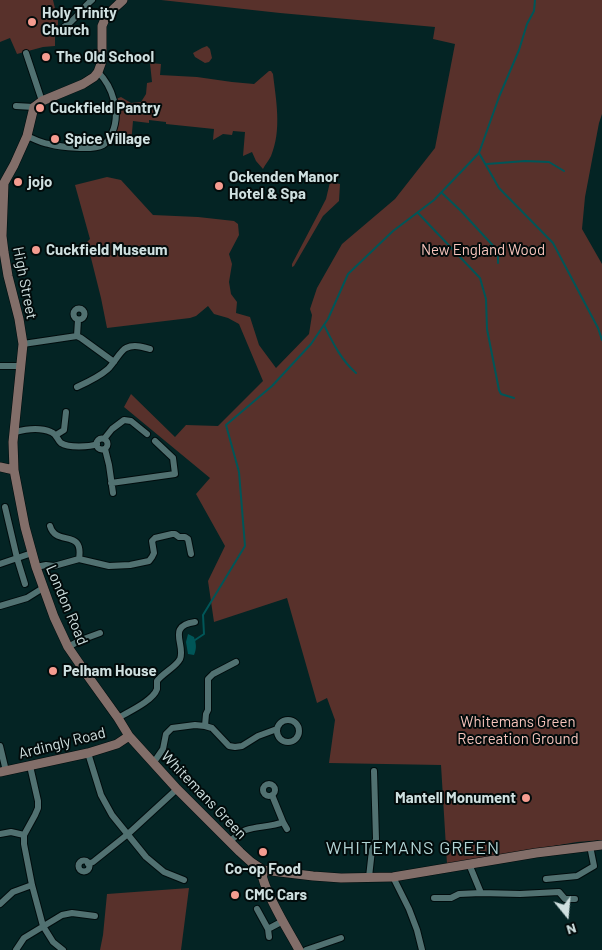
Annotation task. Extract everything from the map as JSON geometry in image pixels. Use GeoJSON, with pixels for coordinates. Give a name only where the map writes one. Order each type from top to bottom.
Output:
{"type":"FeatureCollection","features":[{"type":"Feature","properties":{"kind":"main road"},"geometry":{"type":"LineString","coordinates":[[34,107],[42,101],[94,77],[102,61],[102,26],[106,16],[122,0]]}},
{"type":"Feature","properties":{"kind":"main road","name":"High Street"},"geometry":{"type":"LineString","coordinates":[[14,470],[13,442],[23,344],[4,252],[2,236],[2,183],[8,177],[27,136],[34,107]]}},
{"type":"Feature","properties":{"kind":"main road"},"geometry":{"type":"LineString","coordinates":[[0,467],[14,470]]}},
{"type":"Feature","properties":{"kind":"main road","name":"London Road"},"geometry":{"type":"LineString","coordinates":[[14,470],[32,553],[57,624],[68,647],[129,736]]}},
{"type":"Feature","properties":{"kind":"main road","name":"Ardingly Road"},"geometry":{"type":"LineString","coordinates":[[3,772],[88,753],[117,744],[129,736]]}},
{"type":"Feature","properties":{"kind":"main road","name":"Whitemans Green"},"geometry":{"type":"LineString","coordinates":[[129,736],[177,789],[251,862],[263,870]]}},
{"type":"Feature","properties":{"kind":"main road"},"geometry":{"type":"LineString","coordinates":[[299,950],[263,881],[263,870],[313,876],[392,877],[536,853],[602,845]]}},
{"type":"Feature","properties":{"kind":"street"},"geometry":{"type":"LineString","coordinates":[[64,31],[64,27],[72,22],[92,0]]}},
{"type":"Feature","properties":{"kind":"street"},"geometry":{"type":"LineString","coordinates":[[26,53],[42,101]]}},
{"type":"Feature","properties":{"kind":"street"},"geometry":{"type":"LineString","coordinates":[[27,136],[51,145],[66,147],[95,148],[102,146],[113,131],[116,106],[104,78],[98,72]]}},
{"type":"Feature","properties":{"kind":"street"},"geometry":{"type":"LineString","coordinates":[[16,106],[34,107]]}},
{"type":"Feature","properties":{"kind":"street"},"geometry":{"type":"LineString","coordinates":[[77,336],[78,320]]}},
{"type":"Feature","properties":{"kind":"street"},"geometry":{"type":"LineString","coordinates":[[23,344],[77,336],[114,362]]}},
{"type":"Feature","properties":{"kind":"street"},"geometry":{"type":"LineString","coordinates":[[77,387],[102,374],[114,362],[122,350],[128,347],[142,347],[150,350]]}},
{"type":"Feature","properties":{"kind":"street"},"geometry":{"type":"LineString","coordinates":[[0,366],[21,366]]}},
{"type":"Feature","properties":{"kind":"street"},"geometry":{"type":"LineString","coordinates":[[56,435],[64,430],[66,412]]}},
{"type":"Feature","properties":{"kind":"street"},"geometry":{"type":"LineString","coordinates":[[15,432],[26,429],[42,429],[56,435],[62,444],[84,446],[97,444],[99,440],[104,439],[112,429],[124,420],[131,421],[147,434]]}},
{"type":"Feature","properties":{"kind":"street"},"geometry":{"type":"LineString","coordinates":[[104,439],[108,443],[105,449],[113,493]]}},
{"type":"Feature","properties":{"kind":"street"},"geometry":{"type":"LineString","coordinates":[[112,483],[174,474],[174,458],[155,441]]}},
{"type":"Feature","properties":{"kind":"street"},"geometry":{"type":"LineString","coordinates":[[97,444],[100,449],[105,449]]}},
{"type":"Feature","properties":{"kind":"street"},"geometry":{"type":"LineString","coordinates":[[5,507],[17,558],[26,584]]}},
{"type":"Feature","properties":{"kind":"street"},"geometry":{"type":"LineString","coordinates":[[50,526],[55,535],[70,539],[79,544],[81,549],[79,559]]}},
{"type":"Feature","properties":{"kind":"street"},"geometry":{"type":"LineString","coordinates":[[36,567],[54,566],[79,559],[109,566],[130,565],[149,561],[154,552],[152,541],[156,538],[172,534],[188,539],[192,554]]}},
{"type":"Feature","properties":{"kind":"street"},"geometry":{"type":"LineString","coordinates":[[0,564],[32,553]]}},
{"type":"Feature","properties":{"kind":"street"},"geometry":{"type":"LineString","coordinates":[[0,606],[27,598],[43,588]]}},
{"type":"Feature","properties":{"kind":"street"},"geometry":{"type":"LineString","coordinates":[[118,718],[136,708],[154,694],[157,688],[157,681],[162,674],[177,664],[181,657],[180,629],[187,623],[195,622]]}},
{"type":"Feature","properties":{"kind":"street"},"geometry":{"type":"LineString","coordinates":[[68,647],[100,633]]}},
{"type":"Feature","properties":{"kind":"street"},"geometry":{"type":"LineString","coordinates":[[205,726],[208,710],[208,679],[213,674],[236,662]]}},
{"type":"Feature","properties":{"kind":"street"},"geometry":{"type":"LineString","coordinates":[[154,762],[163,749],[166,734],[172,728],[195,725],[212,728],[229,746],[235,747],[242,746],[258,736],[277,729]]}},
{"type":"Feature","properties":{"kind":"street"},"geometry":{"type":"LineString","coordinates":[[0,746],[3,772]]}},
{"type":"Feature","properties":{"kind":"street"},"geometry":{"type":"LineString","coordinates":[[88,753],[101,795],[112,815],[146,857],[164,872],[184,880]]}},
{"type":"Feature","properties":{"kind":"street"},"geometry":{"type":"LineString","coordinates":[[30,766],[38,808],[24,836],[24,844],[43,926],[53,942],[63,950]]}},
{"type":"Feature","properties":{"kind":"street"},"geometry":{"type":"LineString","coordinates":[[369,877],[372,850],[376,839],[374,771]]}},
{"type":"Feature","properties":{"kind":"street"},"geometry":{"type":"LineString","coordinates":[[88,864],[128,834],[177,789]]}},
{"type":"Feature","properties":{"kind":"street"},"geometry":{"type":"LineString","coordinates":[[272,795],[287,830]]}},
{"type":"Feature","properties":{"kind":"street"},"geometry":{"type":"LineString","coordinates":[[230,842],[248,829],[273,826],[283,822]]}},
{"type":"Feature","properties":{"kind":"street"},"geometry":{"type":"LineString","coordinates":[[0,834],[11,832],[24,836]]}},
{"type":"Feature","properties":{"kind":"street"},"geometry":{"type":"LineString","coordinates":[[546,879],[576,876],[594,866],[590,846]]}},
{"type":"Feature","properties":{"kind":"street"},"geometry":{"type":"LineString","coordinates":[[469,864],[481,892]]}},
{"type":"Feature","properties":{"kind":"street"},"geometry":{"type":"LineString","coordinates":[[392,877],[409,909],[420,949]]}},
{"type":"Feature","properties":{"kind":"street"},"geometry":{"type":"LineString","coordinates":[[0,904],[13,892],[32,885]]}},
{"type":"Feature","properties":{"kind":"street"},"geometry":{"type":"LineString","coordinates":[[434,898],[451,898],[459,894],[481,892],[520,894],[560,892],[565,899],[575,899]]}},
{"type":"Feature","properties":{"kind":"street"},"geometry":{"type":"LineString","coordinates":[[257,909],[268,929],[269,937]]}},
{"type":"Feature","properties":{"kind":"street"},"geometry":{"type":"LineString","coordinates":[[16,950],[24,938],[62,915],[72,913],[95,916]]}},
{"type":"Feature","properties":{"kind":"street"},"geometry":{"type":"LineString","coordinates":[[268,929],[283,921]]}},
{"type":"Feature","properties":{"kind":"street"},"geometry":{"type":"LineString","coordinates":[[306,950],[341,938]]}},
{"type":"Feature","properties":{"kind":"green space"},"geometry":{"type":"Polygon","coordinates":[[[0,0],[53,0],[58,21],[58,31],[55,32],[55,46],[17,54],[10,38],[0,42],[0,0]]]}},
{"type":"Feature","properties":{"kind":"green space"},"geometry":{"type":"Polygon","coordinates":[[[161,0],[602,0],[602,114],[585,197],[582,229],[602,264],[602,840],[577,842],[447,864],[441,765],[329,763],[335,720],[327,698],[317,703],[287,598],[214,622],[208,581],[225,546],[196,494],[210,478],[124,407],[131,394],[175,437],[186,425],[218,426],[263,381],[239,324],[214,314],[208,306],[196,316],[190,318],[107,328],[87,242],[90,239],[75,185],[107,177],[121,180],[153,215],[198,217],[234,221],[238,224],[239,235],[229,254],[232,264],[229,282],[231,294],[237,302],[236,313],[250,317],[259,345],[276,368],[309,334],[312,315],[310,309],[317,288],[342,244],[395,199],[435,148],[455,44],[433,39],[435,27],[161,0]]]}},
{"type":"Feature","properties":{"kind":"green space"},"geometry":{"type":"Polygon","coordinates":[[[207,46],[210,49],[212,58],[209,62],[205,63],[195,57],[193,53],[207,46]]]}},
{"type":"Feature","properties":{"kind":"green space"},"geometry":{"type":"Polygon","coordinates":[[[150,63],[161,64],[160,75],[197,77],[254,84],[271,71],[276,94],[277,125],[271,156],[263,169],[256,161],[252,152],[243,156],[245,132],[233,131],[232,135],[223,134],[213,140],[214,129],[166,124],[166,122],[149,120],[149,123],[133,121],[131,144],[114,142],[119,112],[116,99],[121,97],[131,103],[141,102],[146,94],[147,83],[152,82],[150,63]]]}},
{"type":"Feature","properties":{"kind":"green space"},"geometry":{"type":"Polygon","coordinates":[[[330,182],[340,184],[339,201],[323,216],[292,267],[326,199],[330,182]]]}},
{"type":"Feature","properties":{"kind":"green space"},"geometry":{"type":"Polygon","coordinates":[[[189,888],[181,950],[100,950],[107,894],[189,888]]]}},
{"type":"Feature","properties":{"kind":"water"},"geometry":{"type":"Polygon","coordinates":[[[188,634],[195,639],[196,648],[194,655],[188,654],[186,642],[188,634]]]}},
{"type":"Feature","properties":{"kind":"waterway"},"geometry":{"type":"LineString","coordinates":[[195,640],[204,634],[203,615],[245,546],[239,472],[226,425],[272,386],[311,344],[328,319],[348,274],[393,231],[434,200],[479,153],[499,97],[519,50],[527,24],[534,11],[535,0]]}},
{"type":"Feature","properties":{"kind":"waterway"},"geometry":{"type":"LineString","coordinates":[[479,153],[499,188],[553,243],[598,328],[602,340]]}},
{"type":"Feature","properties":{"kind":"waterway"},"geometry":{"type":"LineString","coordinates":[[487,164],[525,161],[549,162],[564,171]]}},
{"type":"Feature","properties":{"kind":"waterway"},"geometry":{"type":"LineString","coordinates":[[442,193],[498,251],[498,263]]}},
{"type":"Feature","properties":{"kind":"waterway"},"geometry":{"type":"LineString","coordinates":[[418,213],[480,278],[486,299],[487,329],[499,390],[501,394],[514,398]]}},
{"type":"Feature","properties":{"kind":"waterway"},"geometry":{"type":"LineString","coordinates":[[324,325],[334,345],[356,373]]}},
{"type":"Feature","properties":{"kind":"place","name":"Holy Trinity Church"},"geometry":{"type":"Point","coordinates":[32,22]}},
{"type":"Feature","properties":{"kind":"place","name":"The Old School"},"geometry":{"type":"Point","coordinates":[46,57]}},
{"type":"Feature","properties":{"kind":"place","name":"Cuckfield Pantry"},"geometry":{"type":"Point","coordinates":[40,108]}},
{"type":"Feature","properties":{"kind":"place","name":"Spice Village"},"geometry":{"type":"Point","coordinates":[55,139]}},
{"type":"Feature","properties":{"kind":"place","name":"jojo"},"geometry":{"type":"Point","coordinates":[18,182]}},
{"type":"Feature","properties":{"kind":"place","name":"Ockenden Manor Hotel & Spa"},"geometry":{"type":"Point","coordinates":[219,186]}},
{"type":"Feature","properties":{"kind":"place","name":"Cuckfield Museum"},"geometry":{"type":"Point","coordinates":[36,250]}},
{"type":"Feature","properties":{"kind":"place","name":"Pelham House"},"geometry":{"type":"Point","coordinates":[53,671]}},
{"type":"Feature","properties":{"kind":"place","name":"Mantell Monument"},"geometry":{"type":"Point","coordinates":[526,798]}},
{"type":"Feature","properties":{"kind":"place","name":"Co-op Food"},"geometry":{"type":"Point","coordinates":[263,852]}},
{"type":"Feature","properties":{"kind":"place","name":"CMC Cars"},"geometry":{"type":"Point","coordinates":[235,895]}},
{"type":"Feature","properties":{"kind":"district","name":"WHITEMANS GREEN"},"geometry":{"type":"Point","coordinates":[413,848]}},
{"type":"Feature","properties":{"kind":"park label","name":"New England Wood"},"geometry":{"type":"Point","coordinates":[483,250]}},
{"type":"Feature","properties":{"kind":"park label","name":"Whitemans Green Recreation Ground"},"geometry":{"type":"Point","coordinates":[518,730]}}]}
